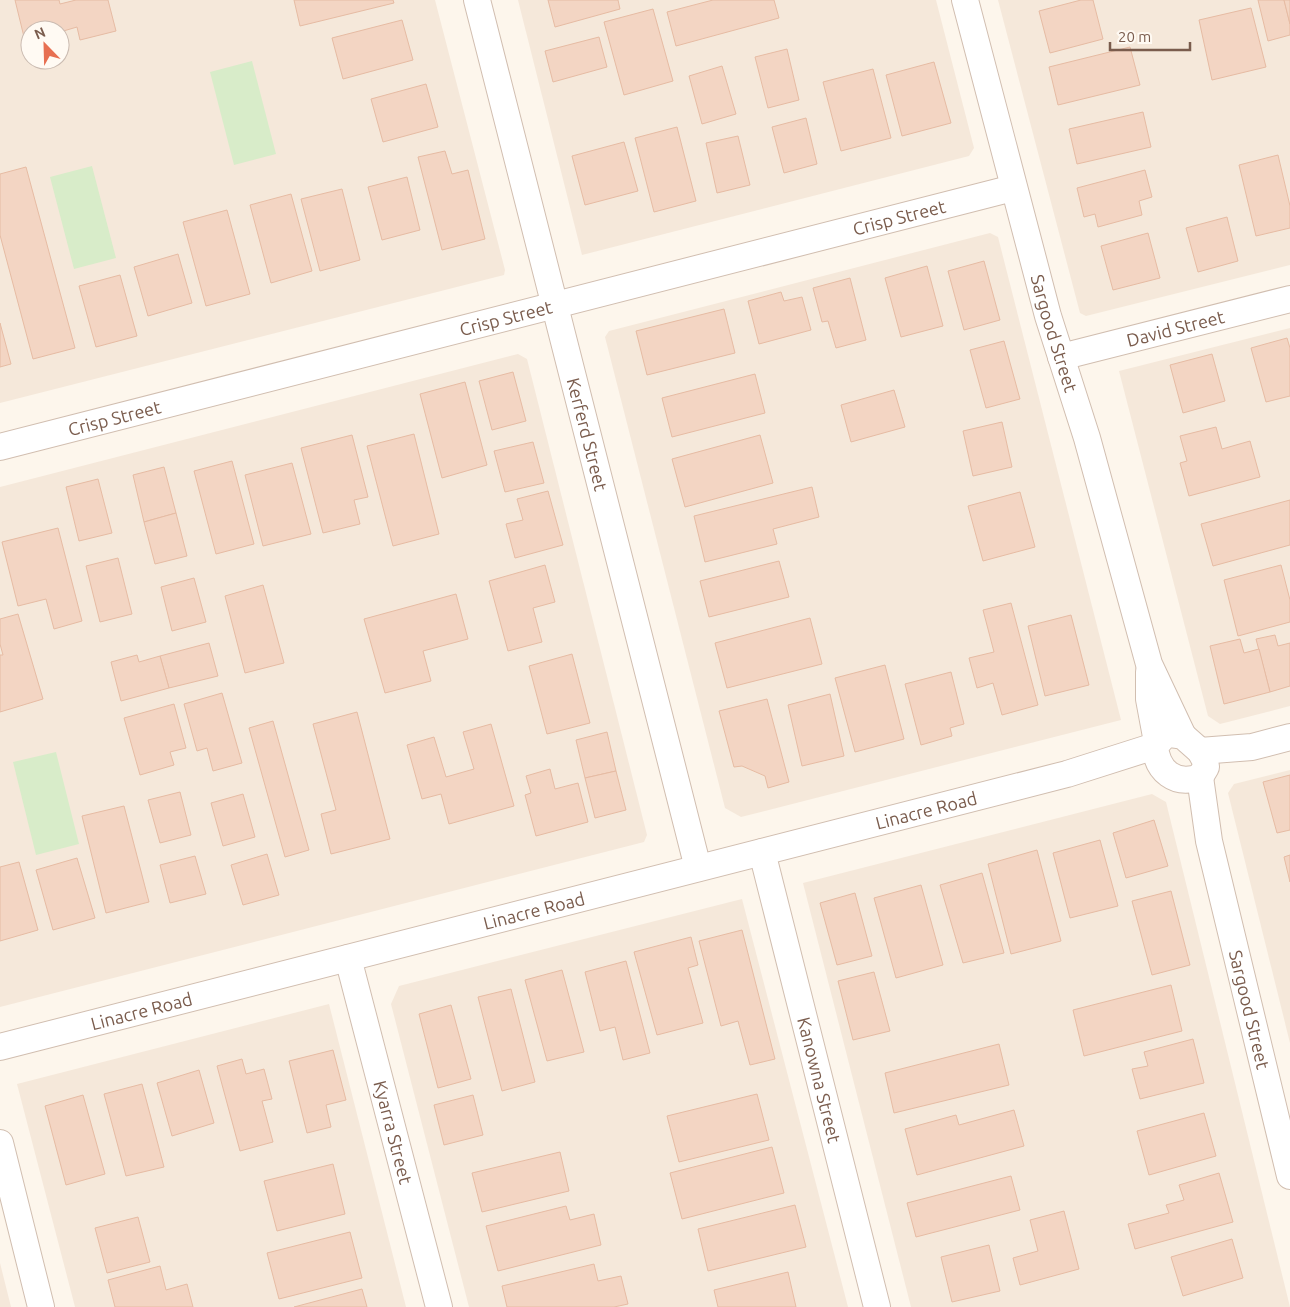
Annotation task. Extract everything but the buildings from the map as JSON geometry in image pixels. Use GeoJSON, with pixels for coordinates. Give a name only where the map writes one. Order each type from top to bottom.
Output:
{"type":"FeatureCollection","features":[{"type":"Feature","properties":{"kind":"street","name":"Kerferd Street"},"geometry":{"type":"LineString","coordinates":[[477,0],[698,868]]}},
{"type":"Feature","properties":{"kind":"street","name":"Sargood Street"},"geometry":{"type":"LineString","coordinates":[[965,0],[1048,316],[1087,438],[1150,664],[1149,699],[1181,759],[1209,841],[1290,1176]]}},
{"type":"Feature","properties":{"kind":"street","name":"Crisp Street"},"geometry":{"type":"LineString","coordinates":[[0,447],[1013,188]]}},
{"type":"Feature","properties":{"kind":"street","name":"David Street"},"geometry":{"type":"LineString","coordinates":[[1061,357],[1290,298]]}},
{"type":"Feature","properties":{"kind":"street","name":"Linacre Road"},"geometry":{"type":"LineString","coordinates":[[0,1047],[1067,774],[1181,759],[1252,747],[1290,737]]}},
{"type":"Feature","properties":{"kind":"street","name":"Kanowna Street"},"geometry":{"type":"LineString","coordinates":[[762,852],[877,1307]]}},
{"type":"Feature","properties":{"kind":"street","name":"Kyarra Street"},"geometry":{"type":"LineString","coordinates":[[348,958],[439,1307]]}},
{"type":"Feature","properties":{"kind":"street"},"geometry":{"type":"LineString","coordinates":[[0,1143],[41,1307]]}},
{"type":"Feature","properties":{"kind":"shaded area"},"geometry":{"type":"Polygon","coordinates":[[[0,0],[435,0],[505,270],[504,275],[0,403],[0,0]]]}},
{"type":"Feature","properties":{"kind":"shaded area"},"geometry":{"type":"Polygon","coordinates":[[[518,0],[936,0],[974,148],[969,156],[582,255],[518,0]]]}},
{"type":"Feature","properties":{"kind":"shaded area"},"geometry":{"type":"Polygon","coordinates":[[[998,0],[1290,0],[1290,265],[1086,316],[1080,313],[998,0]]]}},
{"type":"Feature","properties":{"kind":"shaded area"},"geometry":{"type":"Polygon","coordinates":[[[990,233],[998,237],[1121,720],[741,817],[725,808],[605,337],[609,331],[990,233]]]}},
{"type":"Feature","properties":{"kind":"shaded area"},"geometry":{"type":"Polygon","coordinates":[[[1290,328],[1290,706],[1220,724],[1208,716],[1119,371],[1290,328]]]}},
{"type":"Feature","properties":{"kind":"shaded area"},"geometry":{"type":"Polygon","coordinates":[[[518,354],[527,359],[647,835],[644,842],[0,1007],[0,487],[518,354]]]}},
{"type":"Feature","properties":{"kind":"shaded area"},"geometry":{"type":"Polygon","coordinates":[[[1290,770],[1290,1043],[1228,793],[1234,784],[1290,770]]]}},
{"type":"Feature","properties":{"kind":"shaded area"},"geometry":{"type":"Polygon","coordinates":[[[1152,794],[1166,802],[1290,1307],[911,1307],[803,883],[1152,794]]]}},
{"type":"Feature","properties":{"kind":"shaded area"},"geometry":{"type":"Polygon","coordinates":[[[742,899],[848,1307],[469,1307],[391,1004],[399,986],[742,899]]]}},
{"type":"Feature","properties":{"kind":"shaded area"},"geometry":{"type":"Polygon","coordinates":[[[329,1004],[406,1307],[75,1307],[17,1084],[329,1004]]]}},
{"type":"Feature","properties":{"kind":"shaded area"},"geometry":{"type":"Polygon","coordinates":[[[0,1263],[11,1307],[0,1307],[0,1263]]]}},
{"type":"Feature","properties":{"kind":"green space"},"geometry":{"type":"Polygon","coordinates":[[[252,61],[276,154],[234,165],[210,72],[252,61]]]}},
{"type":"Feature","properties":{"kind":"green space"},"geometry":{"type":"Polygon","coordinates":[[[92,166],[116,258],[74,269],[50,177],[92,166]]]}},
{"type":"Feature","properties":{"kind":"green space"},"geometry":{"type":"Polygon","coordinates":[[[56,752],[79,844],[36,855],[13,762],[56,752]]]}}]}
